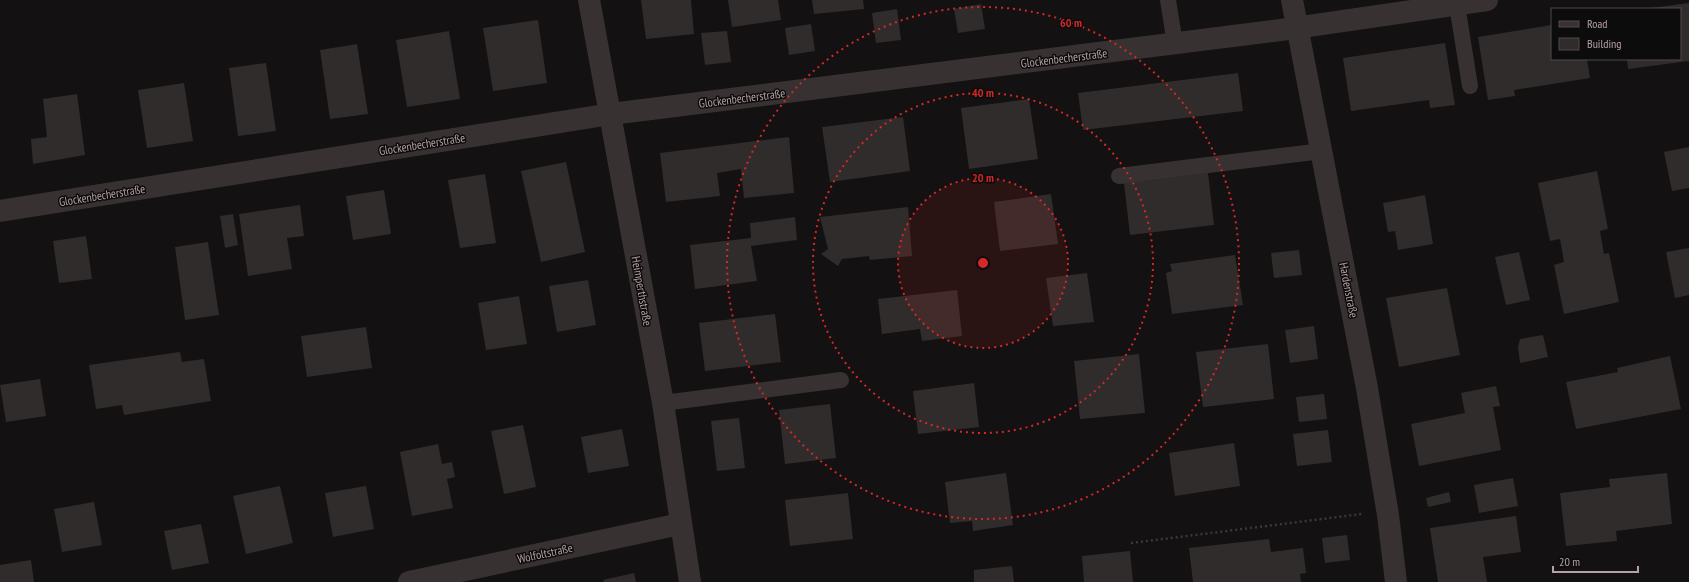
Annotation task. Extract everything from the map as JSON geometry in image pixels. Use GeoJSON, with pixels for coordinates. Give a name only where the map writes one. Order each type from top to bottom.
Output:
{"type":"FeatureCollection","features":[{"type":"Feature","properties":{"kind":"street","name":"Heimperthstraße"},"geometry":{"type":"LineString","coordinates":[[589,0],[663,403],[680,524],[690,582]]}},
{"type":"Feature","properties":{"kind":"street","name":"Hardenstraße"},"geometry":{"type":"LineString","coordinates":[[1292,0],[1367,388],[1387,511],[1396,582]]}},
{"type":"Feature","properties":{"kind":"street","name":"Glockenbecherstraße"},"geometry":{"type":"LineString","coordinates":[[0,211],[611,114],[1298,28],[1487,0]]}},
{"type":"Feature","properties":{"kind":"street","name":"Wolfoltstraße"},"geometry":{"type":"LineString","coordinates":[[409,582],[680,524]]}},
{"type":"Feature","properties":{"kind":"lane"},"geometry":{"type":"LineString","coordinates":[[1168,0],[1175,44]]}},
{"type":"Feature","properties":{"kind":"lane"},"geometry":{"type":"LineString","coordinates":[[1456,4],[1470,86]]}},
{"type":"Feature","properties":{"kind":"lane"},"geometry":{"type":"LineString","coordinates":[[1119,176],[1322,151]]}},
{"type":"Feature","properties":{"kind":"lane"},"geometry":{"type":"LineString","coordinates":[[663,403],[841,380]]}},
{"type":"Feature","properties":{"kind":"path"},"geometry":{"type":"LineString","coordinates":[[1131,543],[1387,511]]}},
{"type":"Feature","properties":{"kind":"building"},"geometry":{"type":"Polygon","coordinates":[[[641,0],[691,0],[694,34],[646,39],[641,0]]]}},
{"type":"Feature","properties":{"kind":"building"},"geometry":{"type":"Polygon","coordinates":[[[728,0],[778,0],[781,20],[732,27],[728,0]]]}},
{"type":"Feature","properties":{"kind":"building"},"geometry":{"type":"Polygon","coordinates":[[[812,0],[863,0],[864,9],[814,14],[812,0]]]}},
{"type":"Feature","properties":{"kind":"building"},"geometry":{"type":"Polygon","coordinates":[[[1689,3],[1689,61],[1628,69],[1627,60],[1681,60],[1681,8],[1651,8],[1689,3]]]}},
{"type":"Feature","properties":{"kind":"building"},"geometry":{"type":"Polygon","coordinates":[[[981,4],[985,29],[958,33],[954,9],[981,4]]]}},
{"type":"Feature","properties":{"kind":"building"},"geometry":{"type":"Polygon","coordinates":[[[897,9],[901,40],[876,43],[872,13],[897,9]]]}},
{"type":"Feature","properties":{"kind":"building"},"geometry":{"type":"Polygon","coordinates":[[[538,20],[547,83],[493,91],[483,28],[538,20]]]}},
{"type":"Feature","properties":{"kind":"building"},"geometry":{"type":"Polygon","coordinates":[[[811,24],[815,51],[789,55],[785,28],[811,24]]]}},
{"type":"Feature","properties":{"kind":"building"},"geometry":{"type":"Polygon","coordinates":[[[1551,25],[1551,60],[1587,60],[1590,78],[1514,90],[1515,96],[1488,100],[1478,37],[1551,25]]]}},
{"type":"Feature","properties":{"kind":"building"},"geometry":{"type":"Polygon","coordinates":[[[449,31],[460,99],[407,107],[396,40],[449,31]]]}},
{"type":"Feature","properties":{"kind":"building"},"geometry":{"type":"Polygon","coordinates":[[[727,31],[731,62],[705,65],[701,33],[727,31]]]}},
{"type":"Feature","properties":{"kind":"building"},"geometry":{"type":"Polygon","coordinates":[[[1445,43],[1455,105],[1430,108],[1429,100],[1351,111],[1343,58],[1445,43]]]}},
{"type":"Feature","properties":{"kind":"building"},"geometry":{"type":"Polygon","coordinates":[[[357,44],[368,114],[330,119],[320,50],[357,44]]]}},
{"type":"Feature","properties":{"kind":"building"},"geometry":{"type":"Polygon","coordinates":[[[266,63],[276,131],[238,136],[229,68],[266,63]]]}},
{"type":"Feature","properties":{"kind":"building"},"geometry":{"type":"Polygon","coordinates":[[[1238,73],[1243,111],[1083,130],[1078,93],[1238,73]]]}},
{"type":"Feature","properties":{"kind":"building"},"geometry":{"type":"Polygon","coordinates":[[[184,83],[193,141],[147,148],[138,90],[184,83]]]}},
{"type":"Feature","properties":{"kind":"building"},"geometry":{"type":"Polygon","coordinates":[[[77,94],[85,155],[33,164],[31,139],[47,137],[43,99],[77,94]]]}},
{"type":"Feature","properties":{"kind":"building"},"geometry":{"type":"Polygon","coordinates":[[[1029,99],[1038,159],[969,169],[961,108],[1029,99]]]}},
{"type":"Feature","properties":{"kind":"building"},"geometry":{"type":"Polygon","coordinates":[[[903,117],[910,171],[830,182],[822,127],[903,117]]]}},
{"type":"Feature","properties":{"kind":"building"},"geometry":{"type":"Polygon","coordinates":[[[789,137],[794,193],[744,198],[741,169],[717,173],[720,196],[666,202],[660,153],[789,137]]]}},
{"type":"Feature","properties":{"kind":"building"},"geometry":{"type":"Polygon","coordinates":[[[1689,147],[1689,188],[1672,191],[1664,152],[1689,147]]]}},
{"type":"Feature","properties":{"kind":"building"},"geometry":{"type":"Polygon","coordinates":[[[566,162],[585,252],[541,262],[521,171],[566,162]]]}},
{"type":"Feature","properties":{"kind":"building"},"geometry":{"type":"Polygon","coordinates":[[[1597,171],[1608,229],[1600,231],[1604,254],[1609,253],[1619,302],[1564,314],[1554,265],[1564,262],[1560,239],[1550,241],[1538,183],[1597,171]]]}},
{"type":"Feature","properties":{"kind":"building"},"geometry":{"type":"Polygon","coordinates":[[[1208,173],[1214,225],[1130,235],[1124,183],[1208,173]]]}},
{"type":"Feature","properties":{"kind":"building"},"geometry":{"type":"Polygon","coordinates":[[[485,174],[496,243],[460,248],[448,180],[485,174]]]}},
{"type":"Feature","properties":{"kind":"building"},"geometry":{"type":"Polygon","coordinates":[[[384,190],[391,234],[353,240],[346,196],[384,190]]]}},
{"type":"Feature","properties":{"kind":"building"},"geometry":{"type":"Polygon","coordinates":[[[1051,194],[1058,244],[1000,251],[994,202],[1051,194]]]}},
{"type":"Feature","properties":{"kind":"building"},"geometry":{"type":"Polygon","coordinates":[[[1425,195],[1433,244],[1398,250],[1395,231],[1388,232],[1383,203],[1425,195]]]}},
{"type":"Feature","properties":{"kind":"building"},"geometry":{"type":"Polygon","coordinates":[[[300,205],[304,236],[287,238],[292,269],[248,276],[239,214],[300,205]]]}},
{"type":"Feature","properties":{"kind":"building"},"geometry":{"type":"Polygon","coordinates":[[[908,207],[912,256],[870,260],[869,256],[842,259],[838,266],[821,254],[828,249],[820,217],[908,207]]]}},
{"type":"Feature","properties":{"kind":"building"},"geometry":{"type":"Polygon","coordinates":[[[233,214],[238,245],[225,248],[220,216],[233,214]]]}},
{"type":"Feature","properties":{"kind":"building"},"geometry":{"type":"Polygon","coordinates":[[[795,217],[797,240],[751,246],[757,281],[695,289],[690,245],[751,238],[750,223],[795,217]]]}},
{"type":"Feature","properties":{"kind":"building"},"geometry":{"type":"Polygon","coordinates":[[[86,236],[92,279],[59,283],[53,241],[86,236]]]}},
{"type":"Feature","properties":{"kind":"building"},"geometry":{"type":"Polygon","coordinates":[[[208,242],[219,315],[185,320],[175,247],[208,242]]]}},
{"type":"Feature","properties":{"kind":"building"},"geometry":{"type":"Polygon","coordinates":[[[1689,248],[1689,295],[1675,298],[1666,252],[1689,248]]]}},
{"type":"Feature","properties":{"kind":"building"},"geometry":{"type":"Polygon","coordinates":[[[1299,250],[1302,275],[1274,278],[1271,253],[1299,250]]]}},
{"type":"Feature","properties":{"kind":"building"},"geometry":{"type":"Polygon","coordinates":[[[1519,252],[1530,300],[1506,305],[1495,257],[1519,252]]]}},
{"type":"Feature","properties":{"kind":"building"},"geometry":{"type":"Polygon","coordinates":[[[1235,255],[1243,305],[1172,314],[1166,273],[1172,271],[1170,264],[1235,255]]]}},
{"type":"Feature","properties":{"kind":"building"},"geometry":{"type":"Polygon","coordinates":[[[1087,273],[1094,322],[1053,326],[1046,278],[1087,273]]]}},
{"type":"Feature","properties":{"kind":"building"},"geometry":{"type":"Polygon","coordinates":[[[588,280],[596,325],[557,332],[549,286],[588,280]]]}},
{"type":"Feature","properties":{"kind":"building"},"geometry":{"type":"Polygon","coordinates":[[[1447,288],[1460,355],[1399,367],[1386,298],[1447,288]]]}},
{"type":"Feature","properties":{"kind":"building"},"geometry":{"type":"Polygon","coordinates":[[[957,290],[962,336],[922,341],[920,329],[882,334],[878,299],[957,290]]]}},
{"type":"Feature","properties":{"kind":"building"},"geometry":{"type":"Polygon","coordinates":[[[519,296],[527,344],[486,350],[478,303],[519,296]]]}},
{"type":"Feature","properties":{"kind":"building"},"geometry":{"type":"Polygon","coordinates":[[[775,314],[781,362],[705,371],[699,323],[775,314]]]}},
{"type":"Feature","properties":{"kind":"building"},"geometry":{"type":"Polygon","coordinates":[[[1314,326],[1318,359],[1290,363],[1285,330],[1314,326]]]}},
{"type":"Feature","properties":{"kind":"building"},"geometry":{"type":"Polygon","coordinates":[[[366,327],[372,368],[307,377],[301,336],[366,327]]]}},
{"type":"Feature","properties":{"kind":"building"},"geometry":{"type":"Polygon","coordinates":[[[1543,335],[1548,357],[1520,363],[1518,347],[1520,339],[1543,335]]]}},
{"type":"Feature","properties":{"kind":"building"},"geometry":{"type":"Polygon","coordinates":[[[1268,344],[1274,399],[1203,407],[1196,352],[1268,344]]]}},
{"type":"Feature","properties":{"kind":"building"},"geometry":{"type":"Polygon","coordinates":[[[180,352],[182,362],[204,359],[211,401],[124,415],[122,405],[96,409],[89,365],[180,352]]]}},
{"type":"Feature","properties":{"kind":"building"},"geometry":{"type":"Polygon","coordinates":[[[1139,354],[1145,413],[1080,419],[1074,361],[1139,354]]]}},
{"type":"Feature","properties":{"kind":"building"},"geometry":{"type":"Polygon","coordinates":[[[1670,356],[1681,409],[1576,429],[1566,382],[1618,372],[1617,368],[1670,356]]]}},
{"type":"Feature","properties":{"kind":"building"},"geometry":{"type":"Polygon","coordinates":[[[40,379],[46,416],[6,422],[0,385],[40,379]]]}},
{"type":"Feature","properties":{"kind":"building"},"geometry":{"type":"Polygon","coordinates":[[[974,383],[979,427],[918,434],[913,391],[974,383]]]}},
{"type":"Feature","properties":{"kind":"building"},"geometry":{"type":"Polygon","coordinates":[[[1496,386],[1500,406],[1493,407],[1501,450],[1419,466],[1411,424],[1465,413],[1461,393],[1496,386]]]}},
{"type":"Feature","properties":{"kind":"building"},"geometry":{"type":"Polygon","coordinates":[[[1324,394],[1327,419],[1299,422],[1296,397],[1324,394]]]}},
{"type":"Feature","properties":{"kind":"building"},"geometry":{"type":"Polygon","coordinates":[[[830,404],[836,458],[785,464],[779,410],[830,404]]]}},
{"type":"Feature","properties":{"kind":"building"},"geometry":{"type":"Polygon","coordinates":[[[739,418],[745,468],[717,471],[711,421],[739,418]]]}},
{"type":"Feature","properties":{"kind":"building"},"geometry":{"type":"Polygon","coordinates":[[[523,425],[536,487],[504,494],[491,431],[523,425]]]}},
{"type":"Feature","properties":{"kind":"building"},"geometry":{"type":"Polygon","coordinates":[[[622,429],[629,466],[588,473],[581,437],[622,429]]]}},
{"type":"Feature","properties":{"kind":"building"},"geometry":{"type":"Polygon","coordinates":[[[1328,430],[1332,462],[1297,466],[1293,434],[1328,430]]]}},
{"type":"Feature","properties":{"kind":"building"},"geometry":{"type":"Polygon","coordinates":[[[1234,443],[1240,486],[1175,496],[1169,453],[1234,443]]]}},
{"type":"Feature","properties":{"kind":"building"},"geometry":{"type":"Polygon","coordinates":[[[438,444],[442,464],[452,462],[455,477],[447,479],[453,508],[412,516],[400,452],[438,444]]]}},
{"type":"Feature","properties":{"kind":"building"},"geometry":{"type":"Polygon","coordinates":[[[1006,473],[1013,525],[973,531],[972,521],[950,523],[945,482],[1006,473]]]}},
{"type":"Feature","properties":{"kind":"building"},"geometry":{"type":"Polygon","coordinates":[[[1667,473],[1672,524],[1616,531],[1617,541],[1566,546],[1560,493],[1610,487],[1609,479],[1667,473]]]}},
{"type":"Feature","properties":{"kind":"building"},"geometry":{"type":"Polygon","coordinates":[[[1513,478],[1518,506],[1479,513],[1474,485],[1513,478]]]}},
{"type":"Feature","properties":{"kind":"building"},"geometry":{"type":"Polygon","coordinates":[[[280,486],[293,543],[246,554],[233,496],[280,486]]]}},
{"type":"Feature","properties":{"kind":"building"},"geometry":{"type":"Polygon","coordinates":[[[366,486],[374,529],[333,537],[325,493],[366,486]]]}},
{"type":"Feature","properties":{"kind":"building"},"geometry":{"type":"Polygon","coordinates":[[[1449,492],[1451,502],[1428,507],[1426,498],[1449,492]]]}},
{"type":"Feature","properties":{"kind":"building"},"geometry":{"type":"Polygon","coordinates":[[[848,493],[853,539],[790,546],[785,500],[848,493]]]}},
{"type":"Feature","properties":{"kind":"building"},"geometry":{"type":"Polygon","coordinates":[[[94,502],[102,545],[62,552],[54,509],[94,502]]]}},
{"type":"Feature","properties":{"kind":"building"},"geometry":{"type":"Polygon","coordinates":[[[1516,516],[1521,552],[1483,557],[1487,582],[1438,582],[1430,528],[1516,516]]]}},
{"type":"Feature","properties":{"kind":"building"},"geometry":{"type":"Polygon","coordinates":[[[201,524],[209,563],[172,570],[164,531],[201,524]]]}},
{"type":"Feature","properties":{"kind":"building"},"geometry":{"type":"Polygon","coordinates":[[[1347,535],[1350,560],[1325,563],[1322,538],[1347,535]]]}},
{"type":"Feature","properties":{"kind":"building"},"geometry":{"type":"Polygon","coordinates":[[[1269,539],[1271,552],[1303,548],[1306,573],[1300,574],[1301,582],[1193,582],[1189,548],[1269,539]]]}},
{"type":"Feature","properties":{"kind":"building"},"geometry":{"type":"Polygon","coordinates":[[[1130,551],[1133,582],[1084,582],[1082,556],[1130,551]]]}},
{"type":"Feature","properties":{"kind":"building"},"geometry":{"type":"Polygon","coordinates":[[[31,560],[34,582],[0,582],[0,565],[31,560]]]}},
{"type":"Feature","properties":{"kind":"building"},"geometry":{"type":"Polygon","coordinates":[[[1012,566],[1014,582],[974,582],[974,570],[1012,566]]]}},
{"type":"Feature","properties":{"kind":"building"},"geometry":{"type":"Polygon","coordinates":[[[634,573],[636,582],[604,582],[603,580],[634,573]]]}}]}
